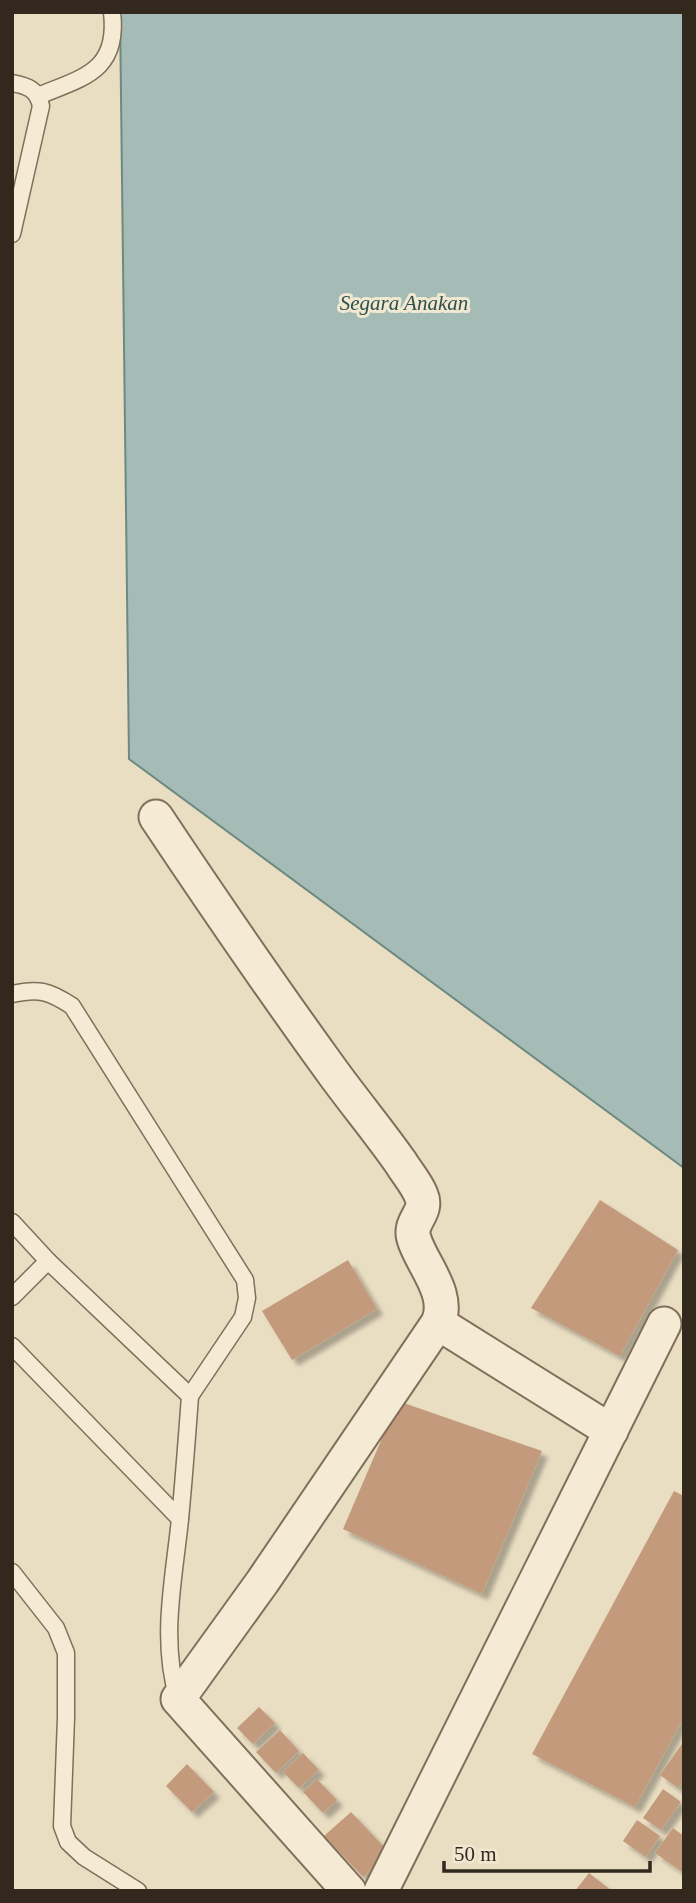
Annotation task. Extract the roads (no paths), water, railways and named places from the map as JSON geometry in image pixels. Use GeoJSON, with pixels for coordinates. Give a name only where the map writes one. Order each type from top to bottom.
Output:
{"type":"FeatureCollection","features":[{"type":"Feature","properties":{"kind":"street"},"geometry":{"type":"LineString","coordinates":[[156,817],[270,986],[347,1093],[378,1130],[422,1196],[424,1207],[413,1230],[414,1239],[443,1308],[438,1322],[263,1581],[178,1699],[349,1891]]}},
{"type":"Feature","properties":{"kind":"street"},"geometry":{"type":"LineString","coordinates":[[438,1322],[611,1431]]}},
{"type":"Feature","properties":{"kind":"street"},"geometry":{"type":"LineString","coordinates":[[381,1891],[664,1324]]}},
{"type":"Feature","properties":{"kind":"lane"},"geometry":{"type":"LineString","coordinates":[[38,96],[92,74],[110,50],[112,12]]}},
{"type":"Feature","properties":{"kind":"lane"},"geometry":{"type":"LineString","coordinates":[[12,83],[30,86],[38,96],[41,106],[12,234]]}},
{"type":"Feature","properties":{"kind":"lane"},"geometry":{"type":"LineString","coordinates":[[12,994],[33,989],[53,994],[72,1006],[245,1280],[247,1298],[243,1317],[190,1396],[168,1621],[172,1679],[178,1699]]}},
{"type":"Feature","properties":{"kind":"lane"},"geometry":{"type":"LineString","coordinates":[[12,1222],[48,1261],[190,1396]]}},
{"type":"Feature","properties":{"kind":"lane"},"geometry":{"type":"LineString","coordinates":[[12,1297],[48,1261]]}},
{"type":"Feature","properties":{"kind":"lane"},"geometry":{"type":"LineString","coordinates":[[12,1346],[180,1519]]}},
{"type":"Feature","properties":{"kind":"lane"},"geometry":{"type":"LineString","coordinates":[[12,1572],[56,1628],[66,1653],[62,1826],[68,1842],[84,1857],[138,1891]]}},
{"type":"Feature","properties":{"kind":"water","name":"Segara Anakan"},"geometry":{"type":"Polygon","coordinates":[[[120,12],[684,12],[684,1168],[129,759],[120,12]]]}}]}
